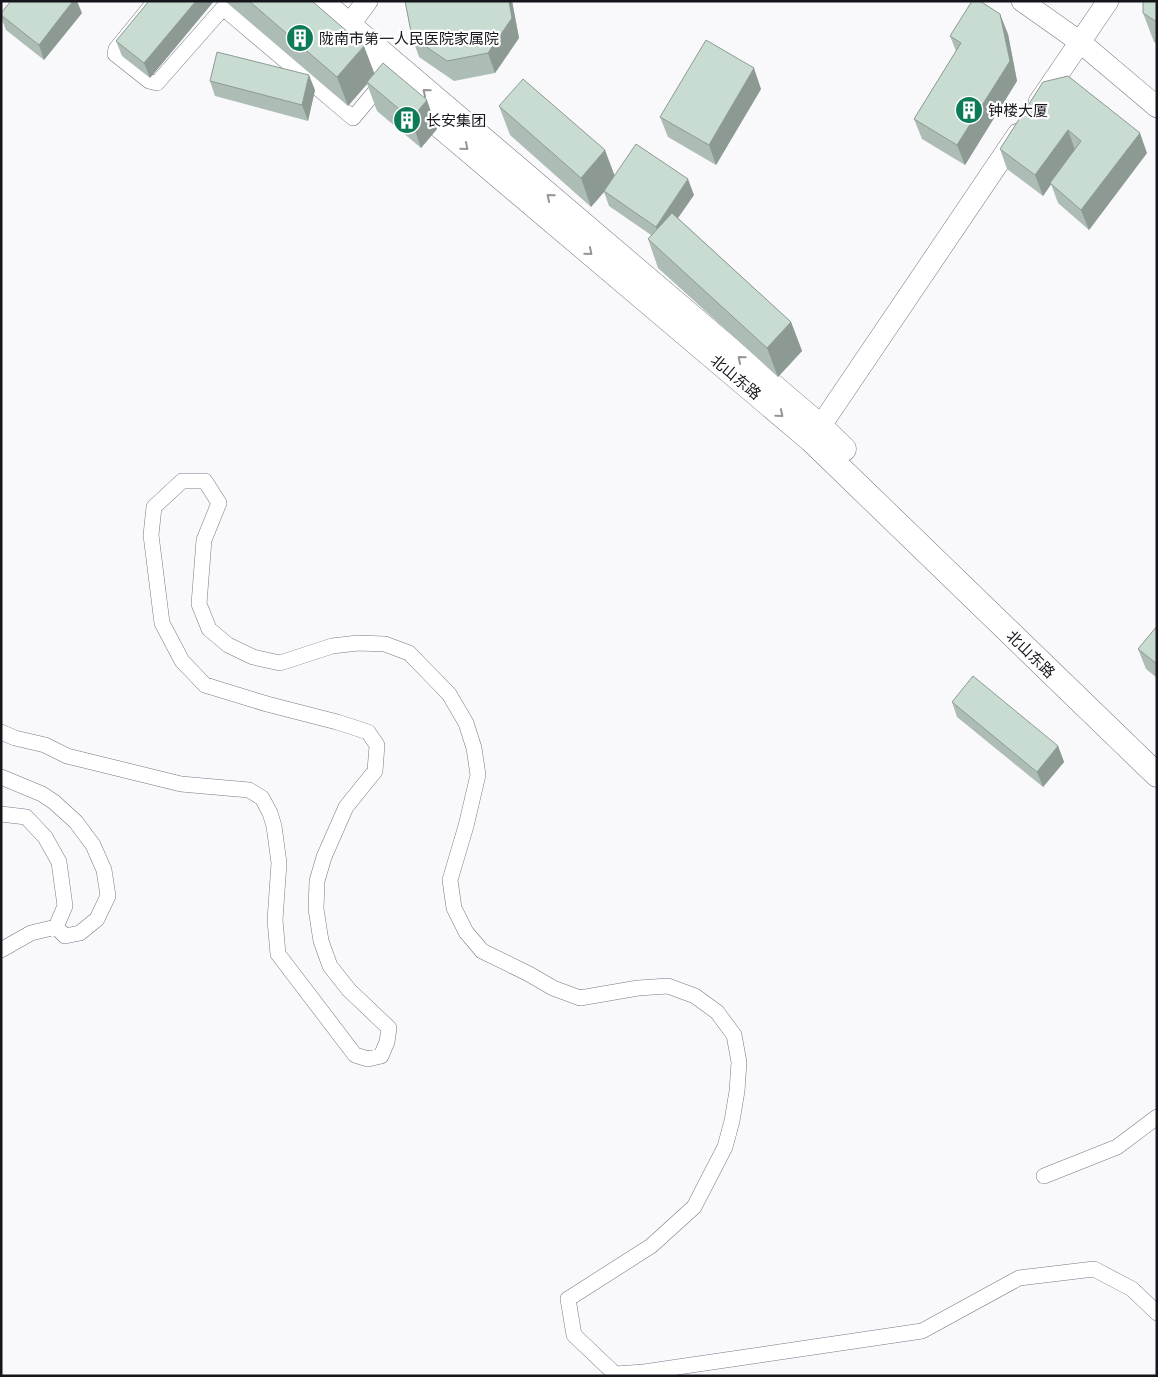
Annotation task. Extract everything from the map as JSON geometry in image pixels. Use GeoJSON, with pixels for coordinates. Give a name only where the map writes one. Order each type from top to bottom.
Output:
{"type":"FeatureCollection","features":[{"type":"Feature","properties":{"kind":"main road","name":"北山东路"},"geometry":{"type":"LineString","coordinates":[[312,4],[815,433],[1128,729],[1157,754]]}},
{"type":"Feature","properties":{"kind":"main road","name":"北山东路"},"geometry":{"type":"LineString","coordinates":[[344,33],[385,80],[815,433],[1157,774]]}},
{"type":"Feature","properties":{"kind":"street"},"geometry":{"type":"LineString","coordinates":[[155,1],[116,49],[115,54],[149,82],[157,83],[223,8],[353,118],[385,80]]}},
{"type":"Feature","properties":{"kind":"street"},"geometry":{"type":"LineString","coordinates":[[344,33],[367,1]]}},
{"type":"Feature","properties":{"kind":"street"},"geometry":{"type":"LineString","coordinates":[[1022,1],[1080,42],[1157,107]]}},
{"type":"Feature","properties":{"kind":"street"},"geometry":{"type":"LineString","coordinates":[[815,433],[1108,1]]}},
{"type":"Feature","properties":{"kind":"street"},"geometry":{"type":"LineString","coordinates":[[1,732],[15,738],[46,745],[67,756],[181,784],[248,790],[262,798],[274,826],[279,862],[275,920],[278,954],[355,1055],[368,1059],[381,1056],[387,1042],[389,1028],[349,990],[330,966],[321,941],[316,909],[317,881],[324,857],[346,807],[375,771],[378,746],[368,732],[205,685],[182,661],[162,623],[152,535],[154,507],[182,481],[205,480],[219,503],[204,540],[200,604],[209,629],[228,645],[252,657],[280,663],[332,646],[358,643],[385,644],[409,653],[449,694],[466,723],[474,748],[478,775],[466,826],[450,880],[454,908],[466,932],[482,951],[529,974],[552,988],[580,998],[638,988],[668,986],[695,996],[717,1012],[734,1035],[739,1062],[738,1091],[732,1121],[725,1147],[694,1207],[651,1246],[568,1299],[574,1335],[615,1374],[644,1372],[922,1331],[1019,1278],[1094,1269],[1132,1289],[1157,1313]]}},
{"type":"Feature","properties":{"kind":"street"},"geometry":{"type":"LineString","coordinates":[[1,777],[42,794],[54,802],[76,822],[93,845],[104,870],[108,896],[96,919],[80,933],[65,936],[56,927]]}},
{"type":"Feature","properties":{"kind":"street"},"geometry":{"type":"LineString","coordinates":[[1,814],[26,817],[45,837],[58,862],[65,906],[56,927]]}},
{"type":"Feature","properties":{"kind":"street"},"geometry":{"type":"LineString","coordinates":[[1,950],[31,933],[56,927]]}},
{"type":"Feature","properties":{"kind":"street"},"geometry":{"type":"LineString","coordinates":[[1044,1176],[1117,1147],[1157,1117]]}},
{"type":"Feature","properties":{"kind":"building"},"geometry":{"type":"Polygon","coordinates":[[[11,1],[73,1],[39,45],[1,15],[11,1]]]}},
{"type":"Feature","properties":{"kind":"building"},"geometry":{"type":"Polygon","coordinates":[[[149,1],[196,1],[144,63],[116,41],[149,1]]]}},
{"type":"Feature","properties":{"kind":"building"},"geometry":{"type":"Polygon","coordinates":[[[249,1],[312,1],[364,46],[337,77],[249,1]]]}},
{"type":"Feature","properties":{"kind":"building"},"geometry":{"type":"Polygon","coordinates":[[[405,1],[509,1],[512,18],[488,53],[447,61],[412,37],[405,1]]]}},
{"type":"Feature","properties":{"kind":"building","name":"钟楼大厦"},"geometry":{"type":"Polygon","coordinates":[[[972,1],[980,1],[1000,14],[1010,61],[957,145],[914,119],[961,43],[950,36],[972,1]]]}},
{"type":"Feature","properties":{"kind":"building"},"geometry":{"type":"Polygon","coordinates":[[[1143,1],[1157,1],[1157,22],[1143,13],[1143,1]]]}},
{"type":"Feature","properties":{"kind":"building"},"geometry":{"type":"Polygon","coordinates":[[[706,40],[754,68],[709,145],[660,117],[706,40]]]}},
{"type":"Feature","properties":{"kind":"building"},"geometry":{"type":"Polygon","coordinates":[[[217,52],[309,75],[302,105],[210,81],[217,52]]]}},
{"type":"Feature","properties":{"kind":"building"},"geometry":{"type":"Polygon","coordinates":[[[383,63],[427,100],[411,119],[367,82],[383,63]]]}},
{"type":"Feature","properties":{"kind":"building"},"geometry":{"type":"Polygon","coordinates":[[[1068,76],[1140,133],[1081,210],[1050,183],[1081,141],[1068,130],[1035,175],[1000,149],[1043,82],[1068,76]]]}},
{"type":"Feature","properties":{"kind":"building"},"geometry":{"type":"Polygon","coordinates":[[[523,79],[605,150],[581,178],[499,106],[523,79]]]}},
{"type":"Feature","properties":{"kind":"building"},"geometry":{"type":"Polygon","coordinates":[[[636,144],[688,179],[656,227],[604,191],[636,144]]]}},
{"type":"Feature","properties":{"kind":"building"},"geometry":{"type":"Polygon","coordinates":[[[672,213],[791,322],[767,348],[648,239],[672,213]]]}},
{"type":"Feature","properties":{"kind":"building"},"geometry":{"type":"Polygon","coordinates":[[[1157,626],[1157,664],[1138,649],[1157,626]]]}},
{"type":"Feature","properties":{"kind":"building"},"geometry":{"type":"Polygon","coordinates":[[[973,676],[1058,746],[1037,772],[952,702],[973,676]]]}},
{"type":"Feature","properties":{"kind":"place","name":"陇南市第一人民医院家属院"},"geometry":{"type":"Point","coordinates":[300,38]}},
{"type":"Feature","properties":{"kind":"place","name":"钟楼大厦"},"geometry":{"type":"Point","coordinates":[969,110]}},
{"type":"Feature","properties":{"kind":"place","name":"长安集团"},"geometry":{"type":"Point","coordinates":[407,120]}}]}
